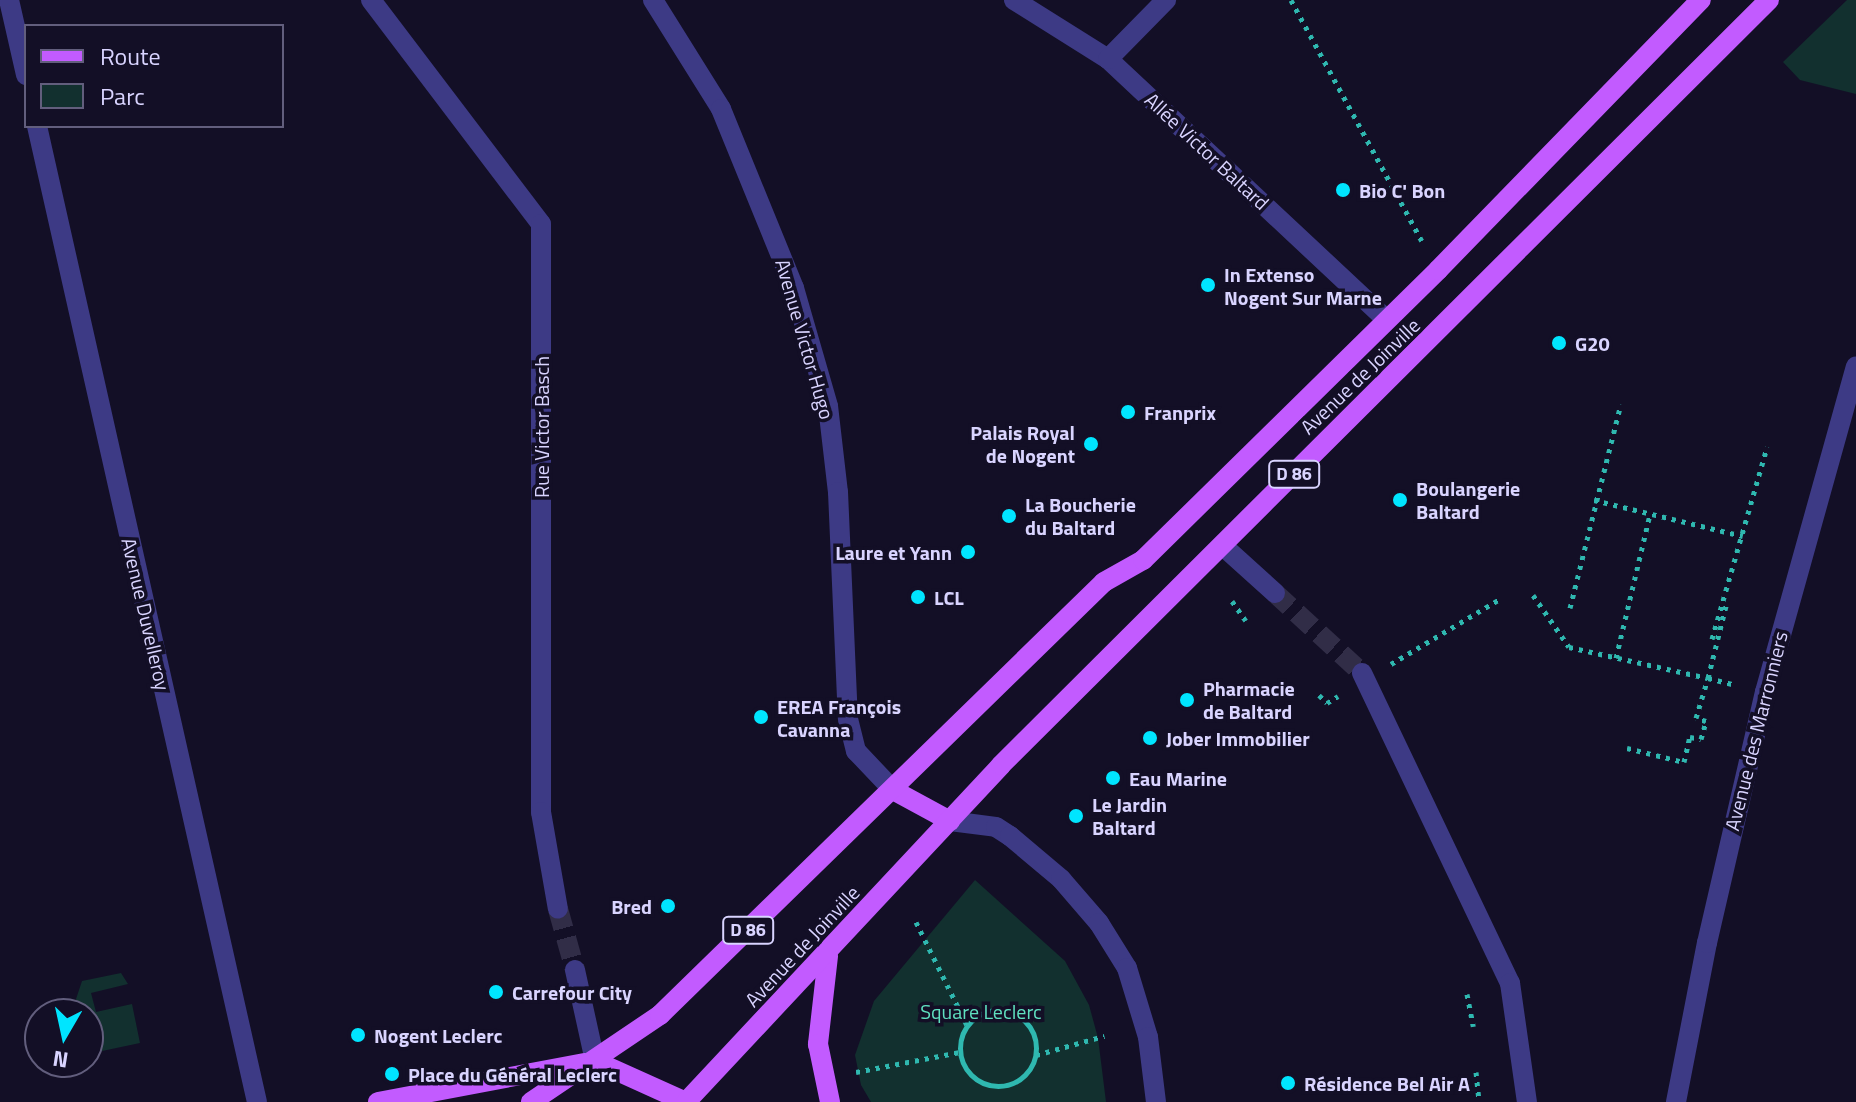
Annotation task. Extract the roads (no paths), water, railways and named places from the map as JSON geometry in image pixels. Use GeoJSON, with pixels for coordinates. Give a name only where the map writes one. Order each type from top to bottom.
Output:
{"type":"FeatureCollection","features":[{"type":"Feature","properties":{"kind":"main road","name":"Avenue de Joinville"},"geometry":{"type":"LineString","coordinates":[[595,1061],[660,1015],[1104,582],[1143,560],[1438,270],[1701,0]]}},
{"type":"Feature","properties":{"kind":"main road","name":"Avenue de Joinville"},"geometry":{"type":"LineString","coordinates":[[686,1102],[828,956],[950,821],[1769,0]]}},
{"type":"Feature","properties":{"kind":"main road"},"geometry":{"type":"LineString","coordinates":[[893,790],[950,821]]}},
{"type":"Feature","properties":{"kind":"main road"},"geometry":{"type":"LineString","coordinates":[[828,956],[818,1044],[830,1102]]}},
{"type":"Feature","properties":{"kind":"main road"},"geometry":{"type":"LineString","coordinates":[[378,1102],[595,1061],[686,1102]]}},
{"type":"Feature","properties":{"kind":"main road","name":"D 86"},"geometry":{"type":"LineString","coordinates":[[531,1102],[595,1061]]}},
{"type":"Feature","properties":{"kind":"street"},"geometry":{"type":"LineString","coordinates":[[9,0],[24,66]]}},
{"type":"Feature","properties":{"kind":"street","name":"Rue Victor Basch"},"geometry":{"type":"LineString","coordinates":[[371,0],[541,224],[541,812],[558,909]]}},
{"type":"Feature","properties":{"kind":"street","name":"Avenue Victor Hugo"},"geometry":{"type":"LineString","coordinates":[[653,0],[721,109],[794,288],[831,435],[848,719],[856,751],[893,790]]}},
{"type":"Feature","properties":{"kind":"street","name":"Allée Victor Baltard"},"geometry":{"type":"LineString","coordinates":[[1014,0],[1108,59],[1386,319]]}},
{"type":"Feature","properties":{"kind":"street"},"geometry":{"type":"LineString","coordinates":[[1108,59],[1166,0]]}},
{"type":"Feature","properties":{"kind":"street","name":"Avenue Duvelleroy"},"geometry":{"type":"LineString","coordinates":[[37,128],[257,1102]]}},
{"type":"Feature","properties":{"kind":"street","name":"Avenue des Marronniers"},"geometry":{"type":"LineString","coordinates":[[1676,1102],[1761,706],[1856,366]]}},
{"type":"Feature","properties":{"kind":"street"},"geometry":{"type":"LineString","coordinates":[[1223,546],[1275,593]]}},
{"type":"Feature","properties":{"kind":"street"},"geometry":{"type":"LineString","coordinates":[[1362,673],[1510,983],[1527,1102]]}},
{"type":"Feature","properties":{"kind":"street"},"geometry":{"type":"LineString","coordinates":[[950,821],[996,827],[1010,836],[1061,879],[1099,923],[1127,968],[1148,1037],[1156,1102]]}},
{"type":"Feature","properties":{"kind":"street"},"geometry":{"type":"LineString","coordinates":[[575,970],[595,1061]]}},
{"type":"Feature","properties":{"kind":"tunnel"},"geometry":{"type":"LineString","coordinates":[[1275,593],[1362,673]]}},
{"type":"Feature","properties":{"kind":"tunnel"},"geometry":{"type":"LineString","coordinates":[[558,909],[575,970]]}},
{"type":"Feature","properties":{"kind":"place","name":"Bio C' Bon"},"geometry":{"type":"Point","coordinates":[1343,190]}},
{"type":"Feature","properties":{"kind":"place","name":"In Extenso Nogent Sur Marne"},"geometry":{"type":"Point","coordinates":[1208,285]}},
{"type":"Feature","properties":{"kind":"place","name":"G20"},"geometry":{"type":"Point","coordinates":[1559,343]}},
{"type":"Feature","properties":{"kind":"place","name":"Franprix"},"geometry":{"type":"Point","coordinates":[1128,412]}},
{"type":"Feature","properties":{"kind":"place","name":"Palais Royal de Nogent"},"geometry":{"type":"Point","coordinates":[1091,444]}},
{"type":"Feature","properties":{"kind":"place","name":"Boulangerie Baltard"},"geometry":{"type":"Point","coordinates":[1400,500]}},
{"type":"Feature","properties":{"kind":"place","name":"La Boucherie du Baltard"},"geometry":{"type":"Point","coordinates":[1009,516]}},
{"type":"Feature","properties":{"kind":"place","name":"Laure et Yann"},"geometry":{"type":"Point","coordinates":[968,552]}},
{"type":"Feature","properties":{"kind":"place","name":"LCL"},"geometry":{"type":"Point","coordinates":[918,597]}},
{"type":"Feature","properties":{"kind":"place","name":"Pharmacie de Baltard"},"geometry":{"type":"Point","coordinates":[1187,700]}},
{"type":"Feature","properties":{"kind":"place","name":"EREA François Cavanna"},"geometry":{"type":"Point","coordinates":[761,717]}},
{"type":"Feature","properties":{"kind":"place","name":"Jober Immobilier"},"geometry":{"type":"Point","coordinates":[1150,738]}},
{"type":"Feature","properties":{"kind":"place","name":"Eau Marine"},"geometry":{"type":"Point","coordinates":[1113,778]}},
{"type":"Feature","properties":{"kind":"place","name":"Le Jardin Baltard"},"geometry":{"type":"Point","coordinates":[1076,816]}},
{"type":"Feature","properties":{"kind":"place","name":"Bred"},"geometry":{"type":"Point","coordinates":[668,906]}},
{"type":"Feature","properties":{"kind":"place","name":"Carrefour City"},"geometry":{"type":"Point","coordinates":[496,992]}},
{"type":"Feature","properties":{"kind":"place","name":"Nogent Leclerc"},"geometry":{"type":"Point","coordinates":[358,1035]}},
{"type":"Feature","properties":{"kind":"place","name":"Place du Général Leclerc"},"geometry":{"type":"Point","coordinates":[392,1074]}},
{"type":"Feature","properties":{"kind":"place","name":"Résidence Bel Air A"},"geometry":{"type":"Point","coordinates":[1288,1083]}},
{"type":"Feature","properties":{"kind":"park label","name":"Square Leclerc"},"geometry":{"type":"Point","coordinates":[981,1011]}}]}
